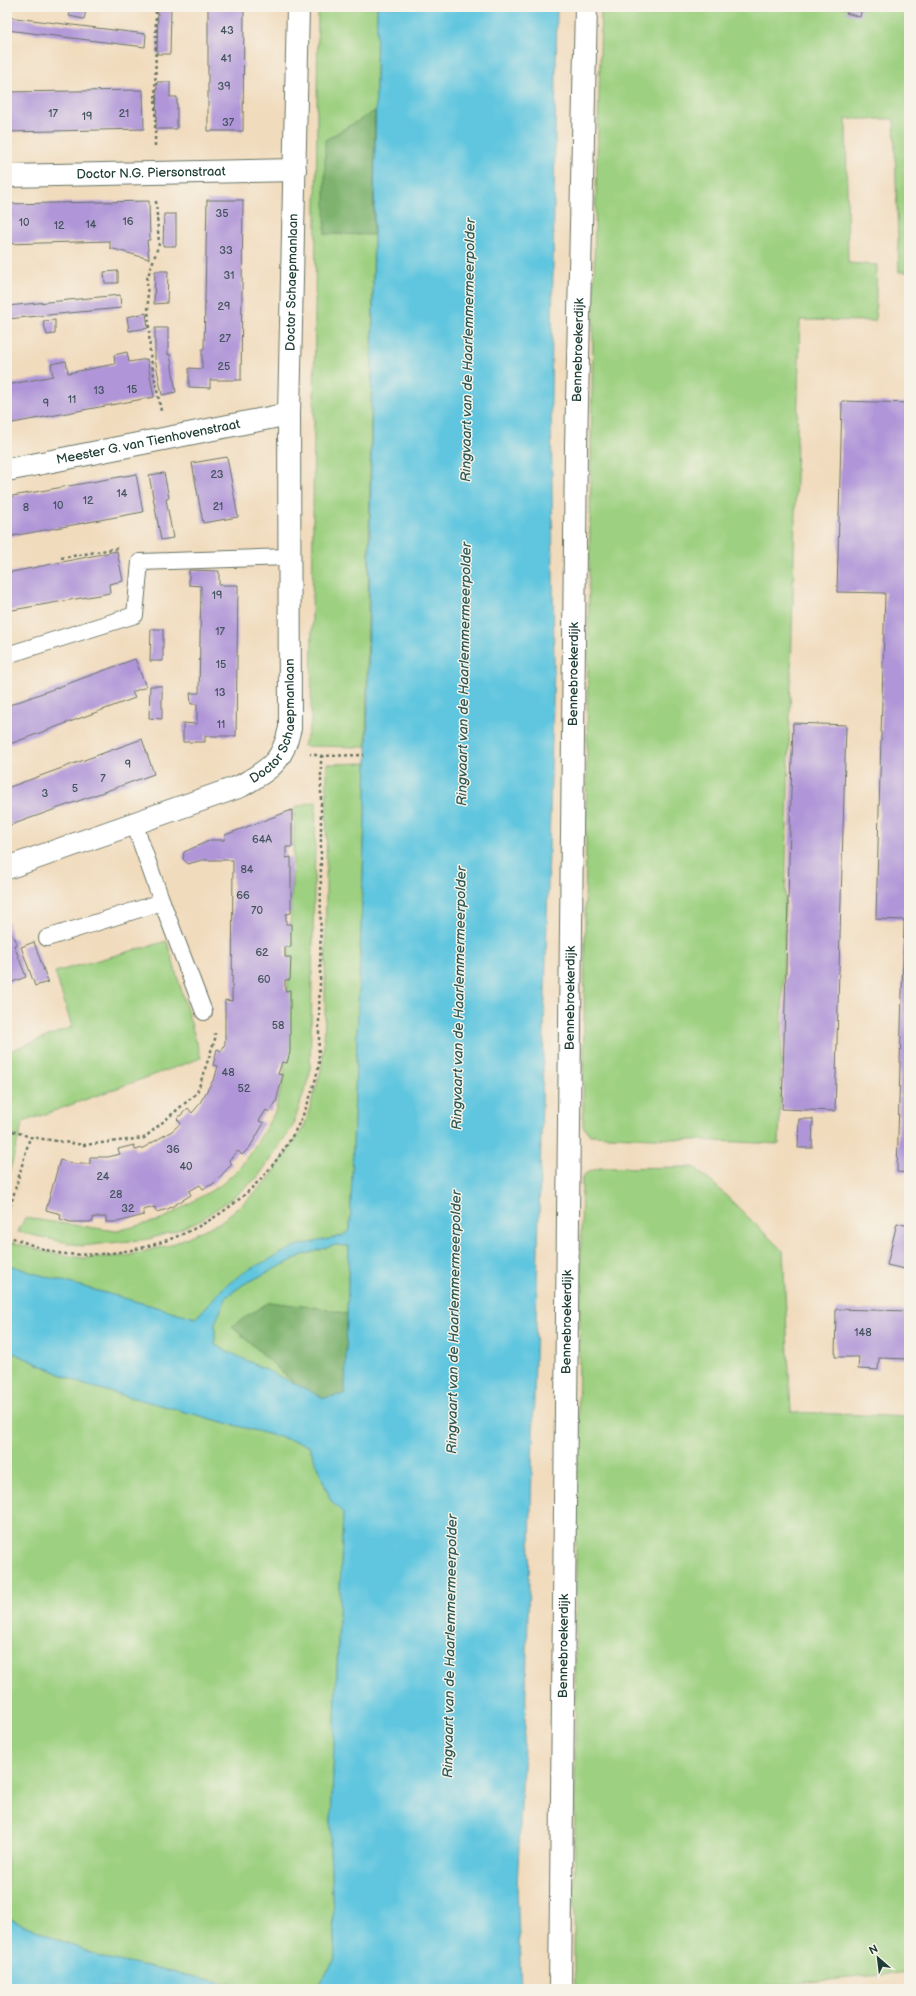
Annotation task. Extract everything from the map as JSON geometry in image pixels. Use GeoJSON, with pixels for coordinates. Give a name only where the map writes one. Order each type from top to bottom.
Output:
{"type":"FeatureCollection","features":[{"type":"Feature","properties":{"kind":"street","name":"Doctor Schaepmanlaan"},"geometry":{"type":"LineString","coordinates":[[7,868],[241,786],[275,764],[285,748],[290,728],[289,414],[298,7]]}},
{"type":"Feature","properties":{"kind":"street","name":"Bennebroekerdijk"},"geometry":{"type":"LineString","coordinates":[[560,1989],[576,438],[586,7]]}},
{"type":"Feature","properties":{"kind":"street","name":"Doctor N.G. Piersonstraat"},"geometry":{"type":"LineString","coordinates":[[7,176],[295,170]]}},
{"type":"Feature","properties":{"kind":"street","name":"Meester G. van Tienhovenstraat"},"geometry":{"type":"LineString","coordinates":[[7,470],[289,414]]}},
{"type":"Feature","properties":{"kind":"lane"},"geometry":{"type":"LineString","coordinates":[[7,655],[134,615],[140,562],[289,557]]}},
{"type":"Feature","properties":{"kind":"lane"},"geometry":{"type":"LineString","coordinates":[[134,823],[204,1012]]}},
{"type":"Feature","properties":{"kind":"lane"},"geometry":{"type":"LineString","coordinates":[[47,938],[162,902]]}},
{"type":"Feature","properties":{"kind":"path"},"geometry":{"type":"LineString","coordinates":[[156,7],[155,173],[159,244],[148,279],[150,354],[167,439]]}},
{"type":"Feature","properties":{"kind":"path"},"geometry":{"type":"LineString","coordinates":[[61,558],[122,547],[140,562]]}},
{"type":"Feature","properties":{"kind":"path"},"geometry":{"type":"LineString","coordinates":[[285,748],[321,756],[364,755]]}},
{"type":"Feature","properties":{"kind":"path"},"geometry":{"type":"LineString","coordinates":[[7,1236],[64,1254],[108,1254],[180,1237],[213,1220],[250,1192],[289,1143],[300,1123],[318,1068],[321,756]]}},
{"type":"Feature","properties":{"kind":"path"},"geometry":{"type":"LineString","coordinates":[[7,1129],[30,1138],[84,1145],[144,1138],[197,1093],[215,1039],[215,1026]]}},
{"type":"Feature","properties":{"kind":"path"},"geometry":{"type":"LineString","coordinates":[[7,1218],[30,1138]]}},
{"type":"Feature","properties":{"kind":"green space"},"geometry":{"type":"Polygon","coordinates":[[[318,7],[377,7],[366,747],[304,746],[311,723],[318,7]]]}},
{"type":"Feature","properties":{"kind":"green space"},"geometry":{"type":"Polygon","coordinates":[[[601,7],[909,7],[909,272],[899,272],[894,119],[846,119],[848,263],[877,265],[875,321],[800,320],[779,1144],[590,1135],[583,1126],[591,451],[601,7]]]}},
{"type":"Feature","properties":{"kind":"green space"},"geometry":{"type":"Polygon","coordinates":[[[375,111],[373,235],[325,234],[325,140],[375,111]]]}},
{"type":"Feature","properties":{"kind":"green space"},"geometry":{"type":"Polygon","coordinates":[[[367,763],[350,1230],[342,1236],[296,1246],[223,1288],[196,1318],[33,1273],[7,1264],[7,1241],[46,1252],[83,1258],[126,1256],[170,1245],[219,1223],[246,1201],[269,1179],[304,1127],[321,1071],[325,1016],[327,764],[367,763]]]}},
{"type":"Feature","properties":{"kind":"green space"},"geometry":{"type":"Polygon","coordinates":[[[316,801],[310,1073],[293,1126],[258,1177],[235,1196],[202,1219],[178,1230],[149,1239],[82,1246],[18,1232],[25,1218],[116,1231],[161,1220],[221,1185],[239,1169],[275,1112],[284,1076],[295,807],[316,801]]]}},
{"type":"Feature","properties":{"kind":"green space"},"geometry":{"type":"Polygon","coordinates":[[[167,941],[201,1058],[23,1122],[7,1181],[7,1052],[72,1027],[55,972],[167,941]]]}},
{"type":"Feature","properties":{"kind":"green space"},"geometry":{"type":"Polygon","coordinates":[[[694,1167],[716,1186],[783,1251],[791,1412],[909,1417],[909,1972],[758,1987],[758,1989],[575,1989],[576,1539],[582,1177],[588,1172],[600,1168],[694,1167]]]}},
{"type":"Feature","properties":{"kind":"green space"},"geometry":{"type":"Polygon","coordinates":[[[335,1245],[349,1246],[347,1314],[320,1308],[232,1326],[295,1384],[215,1345],[215,1323],[227,1296],[244,1284],[303,1255],[335,1245]]]}},
{"type":"Feature","properties":{"kind":"green space"},"geometry":{"type":"Polygon","coordinates":[[[269,1302],[320,1308],[347,1314],[345,1394],[324,1398],[295,1384],[232,1326],[269,1302]]]}},
{"type":"Feature","properties":{"kind":"green space"},"geometry":{"type":"Polygon","coordinates":[[[7,1350],[85,1385],[309,1445],[331,1501],[343,1513],[330,1849],[335,1959],[318,1987],[315,1989],[254,1989],[103,1958],[7,1918],[7,1350]]]}},
{"type":"Feature","properties":{"kind":"water","name":"Ringvaart van de Haarlemmermeerpolder"},"geometry":{"type":"Polygon","coordinates":[[[377,7],[557,7],[551,399],[554,665],[525,1727],[517,1886],[521,1989],[315,1989],[318,1987],[335,1959],[330,1849],[343,1513],[331,1501],[309,1445],[85,1385],[7,1350],[7,1264],[33,1273],[196,1318],[223,1288],[244,1272],[296,1246],[342,1236],[350,1230],[367,763],[377,7]],[[335,1245],[303,1255],[244,1284],[227,1296],[215,1323],[215,1345],[324,1398],[345,1394],[349,1246],[335,1245]]]}},
{"type":"Feature","properties":{"kind":"water"},"geometry":{"type":"Polygon","coordinates":[[[7,1918],[103,1958],[254,1989],[25,1989],[7,1983],[7,1918]]]}},
{"type":"Feature","properties":{"kind":"building"},"geometry":{"type":"Polygon","coordinates":[[[72,7],[87,7],[84,19],[69,16],[72,7]]]}},
{"type":"Feature","properties":{"kind":"building"},"geometry":{"type":"Polygon","coordinates":[[[158,7],[171,7],[170,54],[157,54],[158,7]]]}},
{"type":"Feature","properties":{"kind":"building"},"geometry":{"type":"Polygon","coordinates":[[[207,7],[244,7],[243,131],[208,131],[207,7]]]}},
{"type":"Feature","properties":{"kind":"building"},"geometry":{"type":"Polygon","coordinates":[[[848,7],[862,7],[860,17],[846,13],[848,7]]]}},
{"type":"Feature","properties":{"kind":"building"},"geometry":{"type":"Polygon","coordinates":[[[7,17],[146,34],[145,47],[7,30],[7,17]]]}},
{"type":"Feature","properties":{"kind":"building"},"geometry":{"type":"Polygon","coordinates":[[[157,82],[170,82],[170,97],[177,97],[177,129],[156,129],[157,82]]]}},
{"type":"Feature","properties":{"kind":"building"},"geometry":{"type":"Polygon","coordinates":[[[143,90],[144,129],[7,132],[7,92],[143,90]]]}},
{"type":"Feature","properties":{"kind":"building"},"geometry":{"type":"Polygon","coordinates":[[[207,200],[243,200],[241,380],[210,380],[210,388],[189,387],[189,368],[202,369],[202,349],[204,349],[207,200]]]}},
{"type":"Feature","properties":{"kind":"building"},"geometry":{"type":"Polygon","coordinates":[[[149,201],[150,240],[147,240],[149,259],[110,248],[110,241],[7,244],[7,204],[149,201]]]}},
{"type":"Feature","properties":{"kind":"building"},"geometry":{"type":"Polygon","coordinates":[[[164,214],[176,214],[176,246],[163,246],[164,214]]]}},
{"type":"Feature","properties":{"kind":"building"},"geometry":{"type":"Polygon","coordinates":[[[118,271],[118,283],[105,283],[104,272],[118,271]]]}},
{"type":"Feature","properties":{"kind":"building"},"geometry":{"type":"Polygon","coordinates":[[[155,271],[168,271],[167,303],[154,304],[155,271]]]}},
{"type":"Feature","properties":{"kind":"building"},"geometry":{"type":"Polygon","coordinates":[[[120,295],[121,308],[7,319],[7,306],[120,295]]]}},
{"type":"Feature","properties":{"kind":"building"},"geometry":{"type":"Polygon","coordinates":[[[146,313],[148,328],[129,331],[127,317],[146,313]]]}},
{"type":"Feature","properties":{"kind":"building"},"geometry":{"type":"Polygon","coordinates":[[[55,320],[55,334],[47,335],[43,321],[55,320]]]}},
{"type":"Feature","properties":{"kind":"building"},"geometry":{"type":"Polygon","coordinates":[[[155,328],[168,328],[168,355],[170,354],[176,392],[162,395],[155,359],[155,328]]]}},
{"type":"Feature","properties":{"kind":"building"},"geometry":{"type":"Polygon","coordinates":[[[127,352],[129,362],[147,359],[154,397],[7,424],[7,385],[53,376],[51,364],[66,361],[68,373],[115,364],[114,355],[127,352]]]}},
{"type":"Feature","properties":{"kind":"building"},"geometry":{"type":"Polygon","coordinates":[[[842,401],[909,403],[909,1173],[897,1172],[904,920],[876,919],[885,593],[837,592],[842,401]]]}},
{"type":"Feature","properties":{"kind":"building"},"geometry":{"type":"Polygon","coordinates":[[[227,457],[238,517],[203,523],[192,463],[227,457]]]}},
{"type":"Feature","properties":{"kind":"building"},"geometry":{"type":"Polygon","coordinates":[[[164,473],[169,498],[166,499],[173,538],[161,540],[149,475],[164,473]]]}},
{"type":"Feature","properties":{"kind":"building"},"geometry":{"type":"Polygon","coordinates":[[[136,474],[143,512],[7,537],[7,497],[136,474]]]}},
{"type":"Feature","properties":{"kind":"building"},"geometry":{"type":"Polygon","coordinates":[[[117,551],[123,581],[109,584],[110,593],[7,611],[7,573],[117,551]]]}},
{"type":"Feature","properties":{"kind":"building"},"geometry":{"type":"Polygon","coordinates":[[[189,570],[219,571],[219,585],[238,585],[236,736],[205,736],[205,742],[183,742],[183,723],[197,724],[197,704],[191,704],[190,693],[199,693],[201,586],[189,585],[189,570]]]}},
{"type":"Feature","properties":{"kind":"building"},"geometry":{"type":"Polygon","coordinates":[[[151,629],[163,629],[163,661],[150,661],[151,629]]]}},
{"type":"Feature","properties":{"kind":"building"},"geometry":{"type":"Polygon","coordinates":[[[135,659],[146,687],[132,692],[135,698],[7,745],[7,706],[135,659]]]}},
{"type":"Feature","properties":{"kind":"building"},"geometry":{"type":"Polygon","coordinates":[[[150,686],[162,686],[162,719],[149,718],[150,686]]]}},
{"type":"Feature","properties":{"kind":"building"},"geometry":{"type":"Polygon","coordinates":[[[793,723],[846,725],[835,1111],[782,1109],[793,723]]]}},
{"type":"Feature","properties":{"kind":"building"},"geometry":{"type":"Polygon","coordinates":[[[142,739],[154,774],[11,825],[7,815],[7,788],[142,739]]]}},
{"type":"Feature","properties":{"kind":"building"},"geometry":{"type":"Polygon","coordinates":[[[292,810],[292,847],[286,847],[286,858],[291,857],[291,913],[286,914],[286,924],[291,924],[291,947],[285,947],[285,957],[291,957],[290,980],[285,980],[285,991],[290,990],[290,1052],[287,1063],[282,1062],[278,1074],[283,1075],[276,1102],[270,1112],[266,1110],[259,1121],[264,1123],[250,1147],[242,1155],[238,1151],[229,1160],[232,1164],[213,1184],[203,1189],[200,1185],[189,1191],[191,1195],[168,1209],[156,1212],[155,1207],[143,1210],[144,1215],[117,1222],[106,1222],[106,1217],[93,1217],[93,1222],[71,1222],[60,1219],[61,1214],[46,1210],[60,1160],[76,1164],[90,1164],[90,1157],[108,1157],[120,1154],[118,1149],[134,1145],[135,1150],[143,1148],[172,1131],[181,1123],[177,1119],[188,1108],[192,1113],[198,1106],[215,1077],[218,1066],[213,1065],[217,1049],[222,1051],[225,1043],[225,1000],[232,1001],[233,860],[202,860],[188,864],[183,859],[184,852],[211,840],[224,840],[225,835],[292,810]]]}},
{"type":"Feature","properties":{"kind":"building"},"geometry":{"type":"Polygon","coordinates":[[[7,923],[10,923],[8,926],[13,938],[15,938],[17,944],[14,945],[26,977],[7,984],[7,923]]]}},
{"type":"Feature","properties":{"kind":"building"},"geometry":{"type":"Polygon","coordinates":[[[34,942],[48,982],[35,986],[21,947],[34,942]]]}},
{"type":"Feature","properties":{"kind":"building"},"geometry":{"type":"Polygon","coordinates":[[[799,1119],[813,1119],[812,1148],[798,1148],[799,1119]]]}},
{"type":"Feature","properties":{"kind":"building"},"geometry":{"type":"Polygon","coordinates":[[[897,1223],[909,1226],[909,1270],[887,1265],[897,1223]]]}},
{"type":"Feature","properties":{"kind":"building"},"geometry":{"type":"Polygon","coordinates":[[[836,1309],[909,1311],[909,1359],[879,1358],[878,1370],[858,1369],[859,1357],[835,1357],[836,1309]]]}}]}
